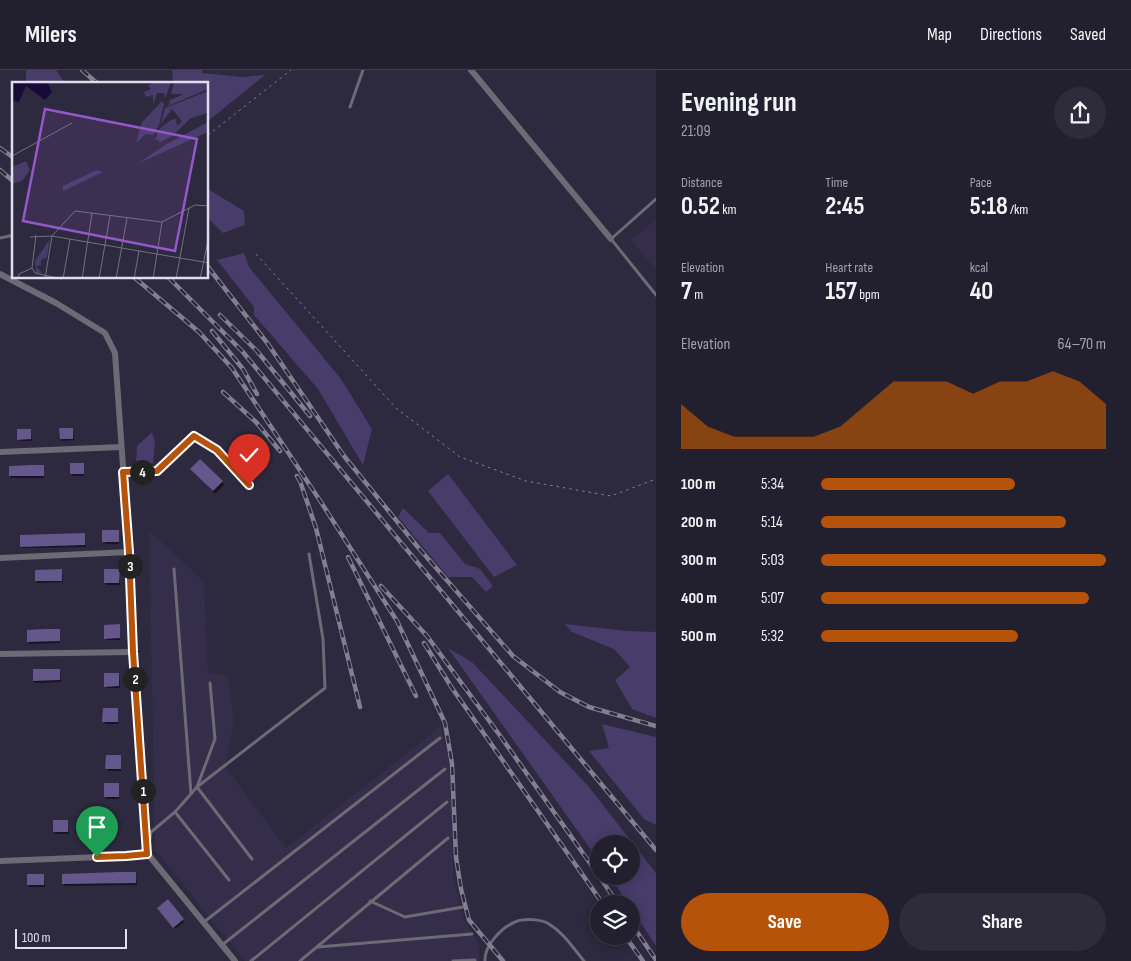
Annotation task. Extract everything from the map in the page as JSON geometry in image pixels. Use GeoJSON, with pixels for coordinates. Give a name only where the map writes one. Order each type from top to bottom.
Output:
{"type":"FeatureCollection","features":[{"type":"Feature","properties":{"kind":"street"},"geometry":{"type":"LineString","coordinates":[[471,70],[610,240]]}},
{"type":"Feature","properties":{"kind":"street"},"geometry":{"type":"LineString","coordinates":[[0,274],[56,303],[105,333],[115,353],[147,854],[235,961]]}},
{"type":"Feature","properties":{"kind":"street"},"geometry":{"type":"LineString","coordinates":[[0,452],[121,447]]}},
{"type":"Feature","properties":{"kind":"street"},"geometry":{"type":"LineString","coordinates":[[0,558],[129,552]]}},
{"type":"Feature","properties":{"kind":"street"},"geometry":{"type":"LineString","coordinates":[[0,654],[133,652]]}},
{"type":"Feature","properties":{"kind":"street"},"geometry":{"type":"LineString","coordinates":[[0,861],[147,854]]}},
{"type":"Feature","properties":{"kind":"lane"},"geometry":{"type":"LineString","coordinates":[[350,107],[363,70]]}},
{"type":"Feature","properties":{"kind":"lane"},"geometry":{"type":"LineString","coordinates":[[656,199],[610,240],[656,295]]}},
{"type":"Feature","properties":{"kind":"lane"},"geometry":{"type":"LineString","coordinates":[[123,472],[157,471],[194,436],[217,450],[249,485]]}},
{"type":"Feature","properties":{"kind":"lane"},"geometry":{"type":"LineString","coordinates":[[147,854],[151,832],[174,812],[197,787],[325,688],[323,639],[309,554]]}},
{"type":"Feature","properties":{"kind":"lane"},"geometry":{"type":"LineString","coordinates":[[174,568],[191,795]]}},
{"type":"Feature","properties":{"kind":"lane"},"geometry":{"type":"LineString","coordinates":[[197,787],[215,739],[210,684]]}},
{"type":"Feature","properties":{"kind":"lane"},"geometry":{"type":"LineString","coordinates":[[204,922],[440,738]]}},
{"type":"Feature","properties":{"kind":"lane"},"geometry":{"type":"LineString","coordinates":[[222,945],[445,769]]}},
{"type":"Feature","properties":{"kind":"lane"},"geometry":{"type":"LineString","coordinates":[[197,787],[252,859]]}},
{"type":"Feature","properties":{"kind":"lane"},"geometry":{"type":"LineString","coordinates":[[251,961],[447,802]]}},
{"type":"Feature","properties":{"kind":"lane"},"geometry":{"type":"LineString","coordinates":[[174,812],[229,880]]}},
{"type":"Feature","properties":{"kind":"lane"},"geometry":{"type":"LineString","coordinates":[[300,961],[448,838]]}},
{"type":"Feature","properties":{"kind":"lane"},"geometry":{"type":"LineString","coordinates":[[370,902],[405,917],[463,907]]}},
{"type":"Feature","properties":{"kind":"lane"},"geometry":{"type":"LineString","coordinates":[[485,961],[484,955],[499,934],[515,922],[531,920],[548,923],[566,938],[584,961]]}},
{"type":"Feature","properties":{"kind":"lane"},"geometry":{"type":"LineString","coordinates":[[316,947],[472,934]]}},
{"type":"Feature","properties":{"kind":"lane"},"geometry":{"type":"LineString","coordinates":[[453,961],[475,960]]}},
{"type":"Feature","properties":{"kind":"path"},"geometry":{"type":"LineString","coordinates":[[209,134],[291,70]]}},
{"type":"Feature","properties":{"kind":"path"},"geometry":{"type":"LineString","coordinates":[[256,254],[396,408],[460,457],[526,482],[610,496],[656,479]]}},
{"type":"Feature","properties":{"kind":"shaded area"},"geometry":{"type":"Polygon","coordinates":[[[26,70],[56,70],[65,82],[26,82],[26,70]]]}},
{"type":"Feature","properties":{"kind":"shaded area"},"geometry":{"type":"Polygon","coordinates":[[[172,70],[202,70],[202,73],[242,77],[265,75],[209,120],[209,82],[173,82],[172,70]]]}},
{"type":"Feature","properties":{"kind":"shaded area"},"geometry":{"type":"Polygon","coordinates":[[[209,190],[244,211],[245,225],[223,233],[209,219],[209,190]]]}},
{"type":"Feature","properties":{"kind":"shaded area"},"geometry":{"type":"Polygon","coordinates":[[[656,219],[656,270],[631,240],[656,219]]]}},
{"type":"Feature","properties":{"kind":"shaded area"},"geometry":{"type":"Polygon","coordinates":[[[244,253],[249,267],[341,379],[372,429],[363,465],[318,389],[254,315],[254,307],[217,260],[244,253]]]}},
{"type":"Feature","properties":{"kind":"shaded area"},"geometry":{"type":"Polygon","coordinates":[[[152,432],[155,442],[153,463],[147,467],[136,467],[137,446],[152,432]]]}},
{"type":"Feature","properties":{"kind":"shaded area"},"geometry":{"type":"Polygon","coordinates":[[[448,474],[517,565],[494,577],[428,491],[448,474]]]}},
{"type":"Feature","properties":{"kind":"shaded area"},"geometry":{"type":"Polygon","coordinates":[[[403,508],[429,533],[440,533],[465,564],[480,569],[493,586],[486,592],[472,577],[448,577],[398,517],[403,508]]]}},
{"type":"Feature","properties":{"kind":"shaded area"},"geometry":{"type":"Polygon","coordinates":[[[149,530],[204,582],[208,672],[228,676],[234,722],[225,766],[286,848],[441,726],[449,762],[452,803],[453,877],[463,918],[479,944],[479,961],[245,961],[155,850],[149,530]]]}},
{"type":"Feature","properties":{"kind":"shaded area"},"geometry":{"type":"Polygon","coordinates":[[[565,624],[627,631],[656,632],[656,718],[632,709],[615,680],[630,667],[614,649],[572,632],[565,624]]]}},
{"type":"Feature","properties":{"kind":"shaded area"},"geometry":{"type":"Polygon","coordinates":[[[448,648],[473,663],[589,787],[626,835],[590,835],[590,848],[448,648]]]}},
{"type":"Feature","properties":{"kind":"shaded area"},"geometry":{"type":"Polygon","coordinates":[[[602,724],[656,737],[656,825],[644,819],[589,751],[609,748],[602,724]]]}},
{"type":"Feature","properties":{"kind":"shaded area"},"geometry":{"type":"Polygon","coordinates":[[[640,852],[656,873],[656,946],[640,922],[640,895],[622,895],[616,885],[640,885],[640,852]]]}},
{"type":"Feature","properties":{"kind":"building"},"geometry":{"type":"Polygon","coordinates":[[[59,428],[73,428],[73,439],[60,439],[59,428]]]}},
{"type":"Feature","properties":{"kind":"building"},"geometry":{"type":"Polygon","coordinates":[[[17,429],[31,429],[31,439],[17,440],[17,429]]]}},
{"type":"Feature","properties":{"kind":"building"},"geometry":{"type":"Polygon","coordinates":[[[200,459],[223,481],[213,491],[190,469],[200,459]]]}},
{"type":"Feature","properties":{"kind":"building"},"geometry":{"type":"Polygon","coordinates":[[[70,463],[84,463],[84,474],[70,474],[70,463]]]}},
{"type":"Feature","properties":{"kind":"building"},"geometry":{"type":"Polygon","coordinates":[[[44,465],[44,476],[9,476],[9,466],[44,465]]]}},
{"type":"Feature","properties":{"kind":"building"},"geometry":{"type":"Polygon","coordinates":[[[102,530],[119,530],[119,542],[102,542],[102,530]]]}},
{"type":"Feature","properties":{"kind":"building"},"geometry":{"type":"Polygon","coordinates":[[[85,533],[85,545],[20,547],[20,535],[85,533]]]}},
{"type":"Feature","properties":{"kind":"building"},"geometry":{"type":"Polygon","coordinates":[[[62,569],[62,581],[35,581],[35,570],[62,569]]]}},
{"type":"Feature","properties":{"kind":"building"},"geometry":{"type":"Polygon","coordinates":[[[104,569],[120,569],[119,583],[104,583],[104,569]]]}},
{"type":"Feature","properties":{"kind":"building"},"geometry":{"type":"Polygon","coordinates":[[[120,624],[120,638],[104,639],[104,625],[120,624]]]}},
{"type":"Feature","properties":{"kind":"building"},"geometry":{"type":"Polygon","coordinates":[[[60,629],[60,641],[27,642],[27,630],[60,629]]]}},
{"type":"Feature","properties":{"kind":"building"},"geometry":{"type":"Polygon","coordinates":[[[33,669],[60,669],[60,680],[33,681],[33,669]]]}},
{"type":"Feature","properties":{"kind":"building"},"geometry":{"type":"Polygon","coordinates":[[[104,673],[119,673],[119,686],[104,687],[104,673]]]}},
{"type":"Feature","properties":{"kind":"building"},"geometry":{"type":"Polygon","coordinates":[[[103,708],[118,708],[118,722],[102,722],[103,708]]]}},
{"type":"Feature","properties":{"kind":"building"},"geometry":{"type":"Polygon","coordinates":[[[106,755],[121,755],[121,769],[105,769],[106,755]]]}},
{"type":"Feature","properties":{"kind":"building"},"geometry":{"type":"Polygon","coordinates":[[[104,783],[119,783],[119,797],[104,797],[104,783]]]}},
{"type":"Feature","properties":{"kind":"building"},"geometry":{"type":"Polygon","coordinates":[[[53,820],[68,820],[68,832],[53,832],[53,820]]]}},
{"type":"Feature","properties":{"kind":"building"},"geometry":{"type":"Polygon","coordinates":[[[136,872],[136,883],[62,884],[62,874],[136,872]]]}},
{"type":"Feature","properties":{"kind":"building"},"geometry":{"type":"Polygon","coordinates":[[[27,874],[44,874],[44,885],[27,885],[27,874]]]}},
{"type":"Feature","properties":{"kind":"building"},"geometry":{"type":"Polygon","coordinates":[[[168,899],[184,919],[173,928],[157,908],[168,899]]]}},
{"type":"Feature","properties":{"kind":"railway"},"geometry":{"type":"LineString","coordinates":[[82,70],[96,82]]}},
{"type":"Feature","properties":{"kind":"railway"},"geometry":{"type":"LineString","coordinates":[[0,148],[12,157]]}},
{"type":"Feature","properties":{"kind":"railway"},"geometry":{"type":"LineString","coordinates":[[0,170],[12,180]]}},
{"type":"Feature","properties":{"kind":"railway"},"geometry":{"type":"LineString","coordinates":[[209,268],[268,344],[344,456],[417,546],[513,656],[560,692],[589,707],[656,726]]}},
{"type":"Feature","properties":{"kind":"railway"},"geometry":{"type":"LineString","coordinates":[[136,279],[199,332],[232,368],[397,621],[445,723],[452,764],[456,857],[461,889],[469,920],[503,961]]}},
{"type":"Feature","properties":{"kind":"railway"},"geometry":{"type":"LineString","coordinates":[[170,279],[242,351],[656,850]]}},
{"type":"Feature","properties":{"kind":"railway"},"geometry":{"type":"LineString","coordinates":[[220,315],[257,351],[310,416]]}},
{"type":"Feature","properties":{"kind":"railway"},"geometry":{"type":"LineString","coordinates":[[212,331],[243,369],[257,394]]}},
{"type":"Feature","properties":{"kind":"railway"},"geometry":{"type":"LineString","coordinates":[[223,392],[256,422],[280,451]]}},
{"type":"Feature","properties":{"kind":"railway"},"geometry":{"type":"LineString","coordinates":[[297,476],[316,528],[360,707]]}},
{"type":"Feature","properties":{"kind":"railway"},"geometry":{"type":"LineString","coordinates":[[348,557],[416,696]]}},
{"type":"Feature","properties":{"kind":"railway"},"geometry":{"type":"LineString","coordinates":[[381,586],[427,636],[590,863]]}},
{"type":"Feature","properties":{"kind":"railway"},"geometry":{"type":"LineString","coordinates":[[424,643],[452,688],[597,895]]}},
{"type":"Feature","properties":{"kind":"railway"},"geometry":{"type":"LineString","coordinates":[[605,885],[612,895]]}},
{"type":"Feature","properties":{"kind":"railway"},"geometry":{"type":"LineString","coordinates":[[640,936],[656,960]]}},
{"type":"Feature","properties":{"kind":"railway"},"geometry":{"type":"LineString","coordinates":[[631,945],[643,961]]}},
{"type":"Feature","properties":{"kind":"route"},"geometry":{"type":"LineString","coordinates":[[97,857],[147,854],[123,472],[157,471],[194,436],[217,450],[249,485]]}}]}
